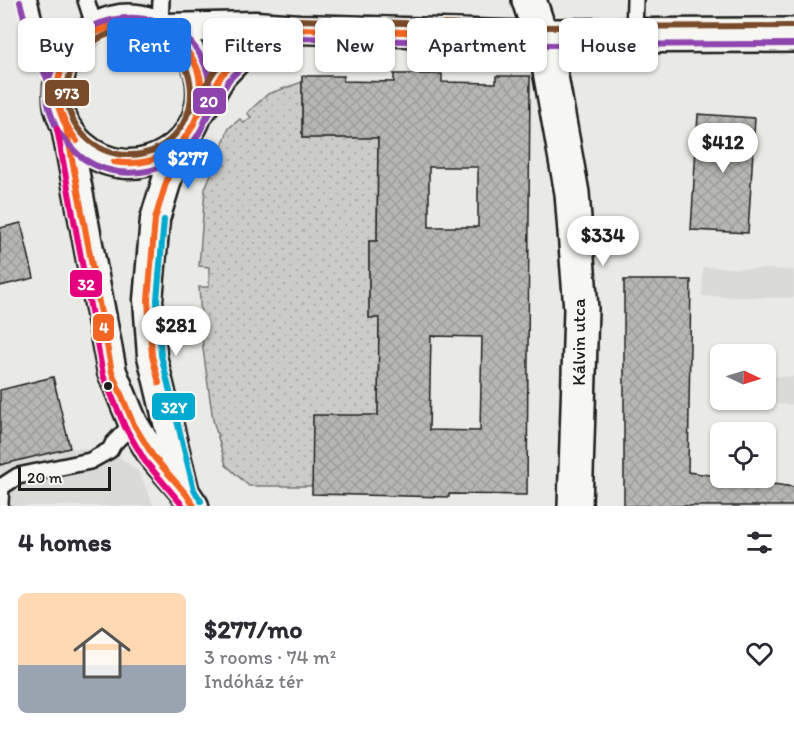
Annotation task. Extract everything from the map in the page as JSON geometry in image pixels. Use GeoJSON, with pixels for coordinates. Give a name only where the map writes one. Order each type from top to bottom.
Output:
{"type":"FeatureCollection","features":[{"type":"Feature","properties":{"kind":"street","name":"Kálvin utca"},"geometry":{"type":"LineString","coordinates":[[530,0],[536,18]]}},
{"type":"Feature","properties":{"kind":"street"},"geometry":{"type":"LineString","coordinates":[[95,28],[107,22]]}},
{"type":"Feature","properties":{"kind":"street"},"geometry":{"type":"LineString","coordinates":[[303,29],[407,32]]}},
{"type":"Feature","properties":{"kind":"street"},"geometry":{"type":"LineString","coordinates":[[658,36],[794,35]]}},
{"type":"Feature","properties":{"kind":"street"},"geometry":{"type":"LineString","coordinates":[[191,52],[201,82],[202,99],[198,115]]}},
{"type":"Feature","properties":{"kind":"street","name":"Kálvin utca"},"geometry":{"type":"LineString","coordinates":[[547,61],[556,98],[572,193],[581,309],[575,506]]}},
{"type":"Feature","properties":{"kind":"street"},"geometry":{"type":"LineString","coordinates":[[61,72],[58,81],[58,104],[66,127],[112,372],[133,423],[153,456],[190,500]]}},
{"type":"Feature","properties":{"kind":"street"},"geometry":{"type":"LineString","coordinates":[[66,127],[79,144],[97,156],[117,163],[138,164],[159,158],[177,147],[189,133],[225,72]]}},
{"type":"Feature","properties":{"kind":"street"},"geometry":{"type":"LineString","coordinates":[[177,147],[155,219],[148,300],[152,356],[190,500]]}},
{"type":"Feature","properties":{"kind":"lane"},"geometry":{"type":"LineString","coordinates":[[29,0],[39,41],[58,81]]}},
{"type":"Feature","properties":{"kind":"lane"},"geometry":{"type":"LineString","coordinates":[[86,0],[92,18]]}},
{"type":"Feature","properties":{"kind":"lane"},"geometry":{"type":"LineString","coordinates":[[634,18],[635,0]]}},
{"type":"Feature","properties":{"kind":"lane"},"geometry":{"type":"LineString","coordinates":[[0,503],[1,488],[18,476],[90,461],[110,450],[112,444],[133,423]]}},
{"type":"Feature","properties":{"kind":"shaded area"},"geometry":{"type":"Polygon","coordinates":[[[302,82],[302,138],[341,138],[378,134],[377,241],[369,241],[369,317],[379,318],[378,424],[312,486],[249,486],[226,465],[213,420],[203,349],[199,287],[209,287],[209,267],[199,266],[205,189],[229,128],[240,119],[244,123],[251,117],[247,113],[268,94],[302,82]]]}},
{"type":"Feature","properties":{"kind":"shaded area"},"geometry":{"type":"Polygon","coordinates":[[[703,267],[794,270],[794,298],[702,296],[703,267]]]}},
{"type":"Feature","properties":{"kind":"shaded area"},"geometry":{"type":"Polygon","coordinates":[[[776,376],[794,377],[794,405],[776,404],[776,376]]]}},
{"type":"Feature","properties":{"kind":"shaded area"},"geometry":{"type":"Polygon","coordinates":[[[70,448],[110,450],[138,471],[154,506],[0,506],[0,465],[70,448]]]}},
{"type":"Feature","properties":{"kind":"building"},"geometry":{"type":"Polygon","coordinates":[[[394,74],[442,74],[442,82],[496,83],[496,76],[530,76],[527,495],[449,494],[449,497],[312,494],[313,415],[378,415],[379,318],[369,318],[369,241],[377,241],[378,138],[302,138],[302,76],[344,76],[343,81],[394,82],[394,74]],[[429,167],[429,227],[478,227],[478,167],[429,167]],[[431,336],[429,430],[480,431],[482,337],[431,336]]]}},
{"type":"Feature","properties":{"kind":"building"},"geometry":{"type":"Polygon","coordinates":[[[698,114],[755,118],[748,233],[691,230],[698,114]]]}},
{"type":"Feature","properties":{"kind":"building"},"geometry":{"type":"Polygon","coordinates":[[[21,223],[34,278],[0,286],[0,228],[21,223]]]}},
{"type":"Feature","properties":{"kind":"building"},"geometry":{"type":"Polygon","coordinates":[[[624,280],[691,280],[688,472],[710,475],[710,488],[776,488],[776,484],[794,487],[794,506],[624,506],[624,280]]]}},
{"type":"Feature","properties":{"kind":"building"},"geometry":{"type":"Polygon","coordinates":[[[53,377],[70,448],[0,465],[0,390],[53,377]]]}},
{"type":"Feature","properties":{"kind":"transit line","name":"20"},"geometry":{"type":"LineString","coordinates":[[20,2],[31,44],[50,85]]}},
{"type":"Feature","properties":{"kind":"transit line","name":"20"},"geometry":{"type":"LineString","coordinates":[[57,130],[48,104],[51,73],[54,64],[68,43],[88,28],[112,20],[137,18],[161,23],[183,35],[199,54],[209,80],[209,108],[194,141],[177,158],[165,165],[138,172],[110,170],[84,159],[59,133]]}},
{"type":"Feature","properties":{"kind":"transit line","name":"973"},"geometry":{"type":"LineString","coordinates":[[190,110],[215,70],[237,46],[298,20],[541,27],[794,26]]}},
{"type":"Feature","properties":{"kind":"transit line","name":"4"},"geometry":{"type":"LineString","coordinates":[[95,31],[119,24],[137,24],[155,28],[171,36],[185,48],[195,64],[200,81],[199,110]]}},
{"type":"Feature","properties":{"kind":"transit line","name":"4"},"geometry":{"type":"LineString","coordinates":[[95,33],[114,27],[138,27],[160,33],[180,44],[194,62],[201,84],[199,110]]}},
{"type":"Feature","properties":{"kind":"transit line","name":"4"},"geometry":{"type":"LineString","coordinates":[[198,115],[222,75],[243,53],[300,29],[407,32]]}},
{"type":"Feature","properties":{"kind":"transit line","name":"973"},"geometry":{"type":"LineString","coordinates":[[129,31],[153,36],[173,49],[186,69],[191,93],[186,117],[173,137],[153,150],[129,155],[105,150],[85,137],[72,117],[67,93],[72,69],[85,49],[105,36],[129,31]]}},
{"type":"Feature","properties":{"kind":"transit line","name":"20"},"geometry":{"type":"LineString","coordinates":[[206,120],[229,80],[248,61],[302,38],[541,45],[794,44]]}},
{"type":"Feature","properties":{"kind":"transit line","name":"4"},"geometry":{"type":"LineString","coordinates":[[60,72],[57,97],[66,127]]}},
{"type":"Feature","properties":{"kind":"transit line","name":"4"},"geometry":{"type":"LineString","coordinates":[[60,72],[58,84],[60,107],[69,130],[77,141]]}},
{"type":"Feature","properties":{"kind":"transit line","name":"4"},"geometry":{"type":"LineString","coordinates":[[114,162],[143,162],[167,153],[186,136],[199,110]]}},
{"type":"Feature","properties":{"kind":"transit line","name":"4"},"geometry":{"type":"LineString","coordinates":[[114,162],[143,162],[167,153],[187,136],[199,110]]}},
{"type":"Feature","properties":{"kind":"transit line","name":"4"},"geometry":{"type":"LineString","coordinates":[[66,127],[112,372],[133,423],[153,456],[194,506]]}},
{"type":"Feature","properties":{"kind":"transit line","name":"32"},"geometry":{"type":"LineString","coordinates":[[57,129],[103,375],[125,427],[145,461],[183,506]]}},
{"type":"Feature","properties":{"kind":"transit line","name":"4"},"geometry":{"type":"LineString","coordinates":[[159,383],[152,356],[148,300],[155,219],[177,147]]}},
{"type":"Feature","properties":{"kind":"transit line","name":"32Y"},"geometry":{"type":"LineString","coordinates":[[164,220],[157,300],[161,355],[194,490],[201,501]]}}]}
